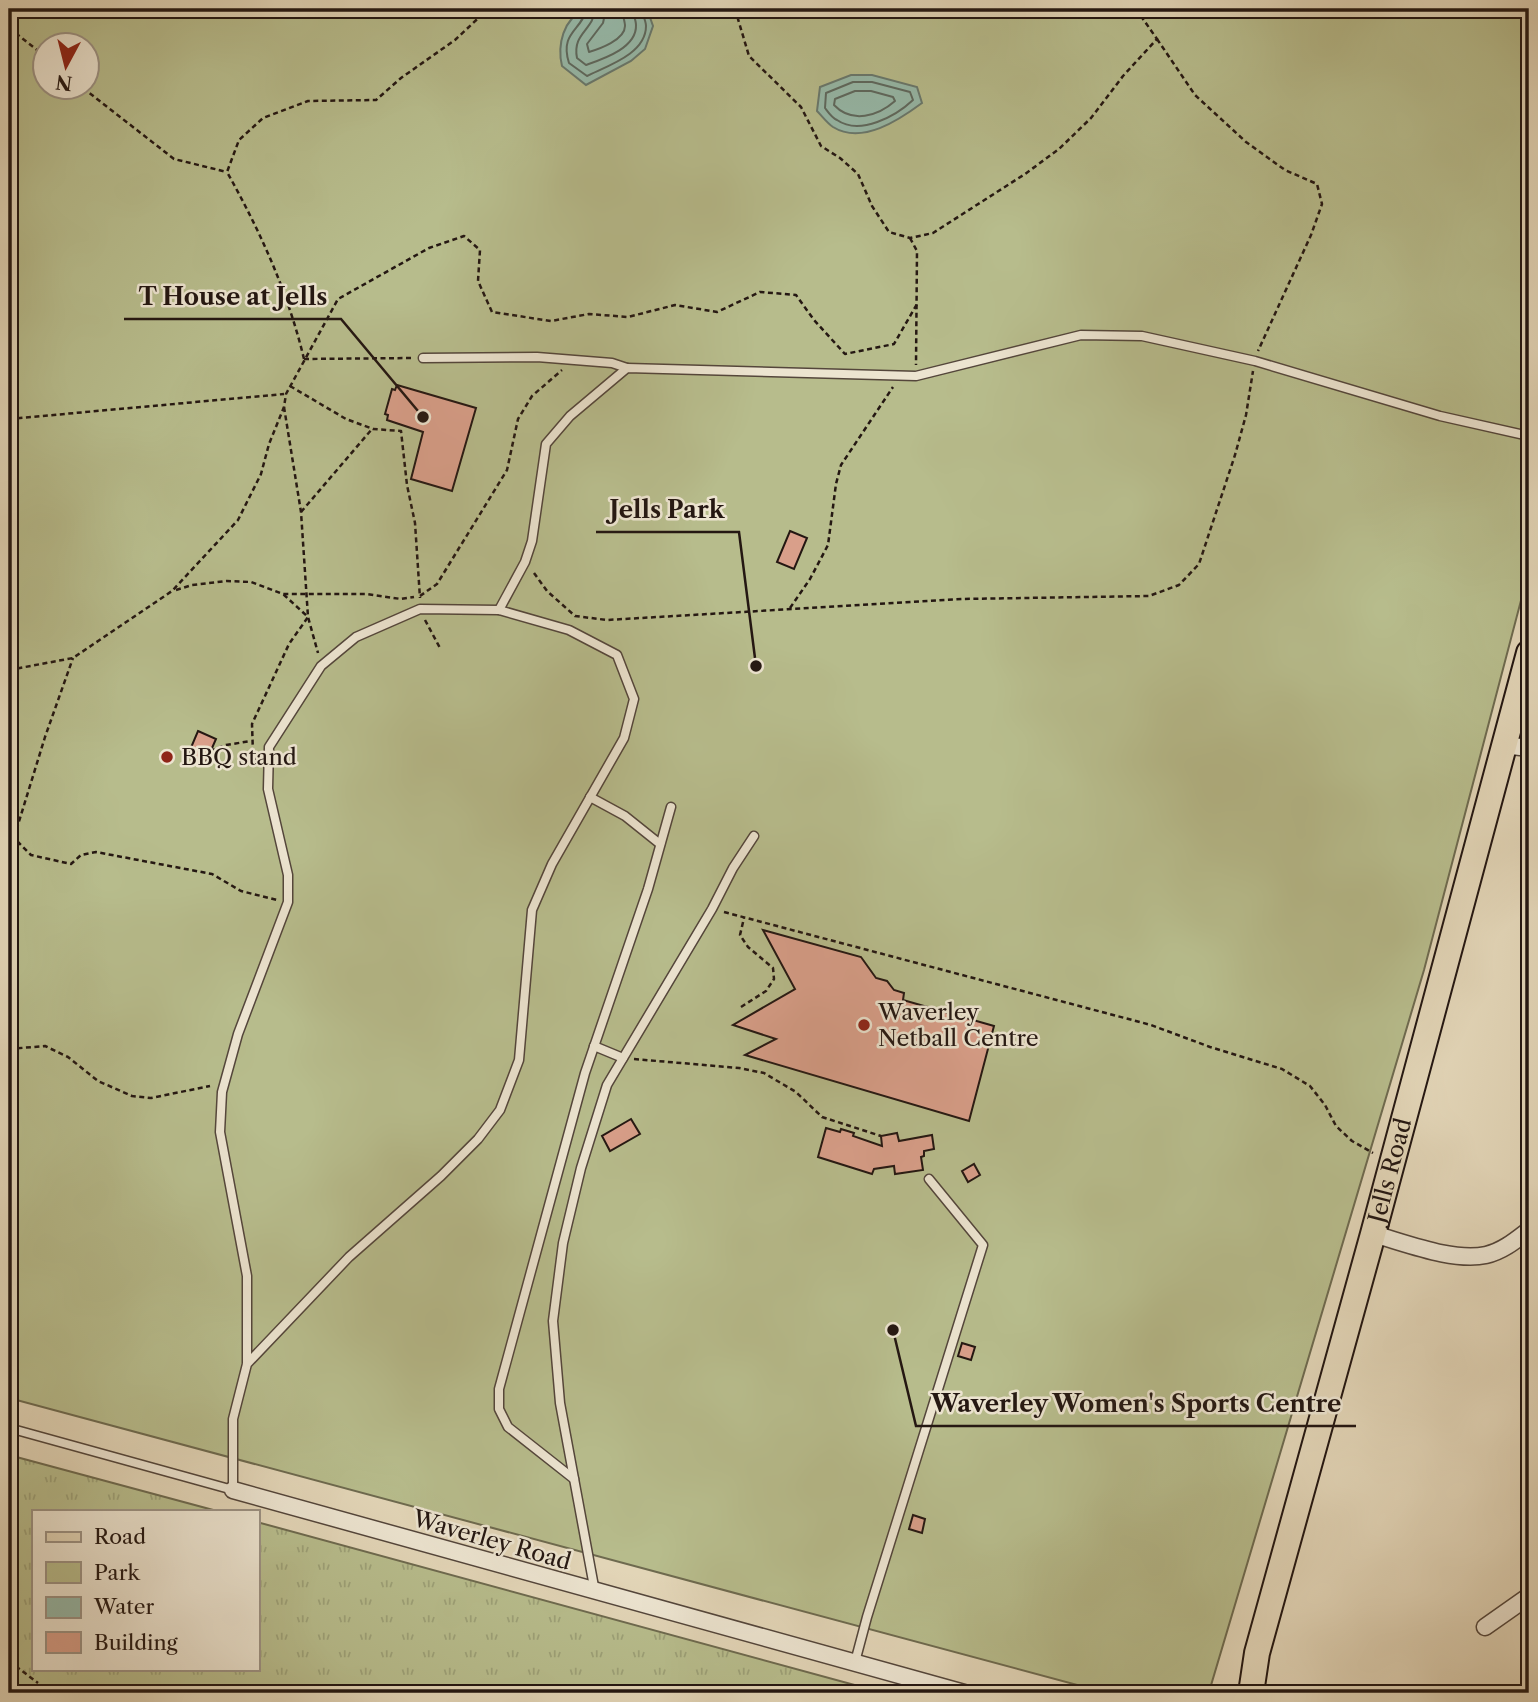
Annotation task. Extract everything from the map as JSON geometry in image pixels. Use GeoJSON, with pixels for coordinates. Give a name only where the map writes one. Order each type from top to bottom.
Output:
{"type":"FeatureCollection","features":[{"type":"Feature","properties":{"kind":"main road","name":"Jells Road"},"geometry":{"type":"LineString","coordinates":[[1250,1691],[1257,1653],[1529,653]]}},
{"type":"Feature","properties":{"kind":"street"},"geometry":{"type":"LineString","coordinates":[[1503,745],[1529,748]]}},
{"type":"Feature","properties":{"kind":"street"},"geometry":{"type":"LineString","coordinates":[[1373,1234],[1465,1257],[1488,1255],[1511,1245],[1529,1230]]}},
{"type":"Feature","properties":{"kind":"street","name":"Waverley Road"},"geometry":{"type":"LineString","coordinates":[[233,1490],[964,1693]]}},
{"type":"Feature","properties":{"kind":"street"},"geometry":{"type":"LineString","coordinates":[[1485,1627],[1529,1596]]}},
{"type":"Feature","properties":{"kind":"lane"},"geometry":{"type":"LineString","coordinates":[[424,358],[537,357],[612,363],[627,368],[916,376],[1081,335],[1142,336],[1255,361],[1440,416],[1529,436]]}},
{"type":"Feature","properties":{"kind":"lane"},"geometry":{"type":"LineString","coordinates":[[499,610],[525,562],[532,541],[546,444],[570,416],[627,368]]}},
{"type":"Feature","properties":{"kind":"lane"},"geometry":{"type":"LineString","coordinates":[[233,1490],[233,1419],[247,1364],[247,1276],[220,1132],[222,1092],[238,1034],[288,902],[288,875],[268,789],[269,747],[321,666],[356,638],[419,609],[499,610],[569,630],[617,655],[634,699],[624,738],[552,864],[532,910],[519,1060],[500,1110],[478,1139],[442,1176],[349,1257],[247,1364]]}},
{"type":"Feature","properties":{"kind":"lane"},"geometry":{"type":"LineString","coordinates":[[590,797],[625,817],[660,844]]}},
{"type":"Feature","properties":{"kind":"lane"},"geometry":{"type":"LineString","coordinates":[[575,1479],[508,1427],[499,1409],[499,1389],[594,1046],[648,889],[671,807]]}},
{"type":"Feature","properties":{"kind":"lane"},"geometry":{"type":"LineString","coordinates":[[595,1592],[560,1403],[553,1321],[563,1243],[581,1168],[607,1085],[754,836]]}},
{"type":"Feature","properties":{"kind":"lane"},"geometry":{"type":"LineString","coordinates":[[594,1046],[623,1058]]}},
{"type":"Feature","properties":{"kind":"lane"},"geometry":{"type":"LineString","coordinates":[[855,1662],[983,1245],[929,1179]]}},
{"type":"Feature","properties":{"kind":"lane","name":"Waverley Road"},"geometry":{"type":"LineString","coordinates":[[9,1428],[233,1490]]}},
{"type":"Feature","properties":{"kind":"path"},"geometry":{"type":"LineString","coordinates":[[227,172],[239,140],[263,118],[308,102],[376,100],[401,78],[454,40],[488,9]]}},
{"type":"Feature","properties":{"kind":"path"},"geometry":{"type":"LineString","coordinates":[[735,9],[749,56],[801,107],[821,146],[858,174],[872,206],[889,232],[910,238],[933,233],[1059,149],[1091,118],[1123,76],[1157,39]]}},
{"type":"Feature","properties":{"kind":"path"},"geometry":{"type":"LineString","coordinates":[[525,562],[547,591],[575,616],[607,620],[962,599],[1149,596],[1179,585],[1199,564],[1235,455],[1246,415],[1255,361],[1322,204],[1317,184],[1285,170],[1246,142],[1195,95],[1136,9]]}},
{"type":"Feature","properties":{"kind":"path"},"geometry":{"type":"LineString","coordinates":[[9,28],[32,46]]}},
{"type":"Feature","properties":{"kind":"path"},"geometry":{"type":"LineString","coordinates":[[101,102],[174,159],[227,172],[258,228],[295,321],[304,359]]}},
{"type":"Feature","properties":{"kind":"path"},"geometry":{"type":"LineString","coordinates":[[9,670],[73,658],[172,591],[238,520],[261,474],[268,444],[284,407],[286,394],[338,299],[429,248],[464,236],[480,250],[478,281],[492,312],[539,320],[551,321],[589,314],[628,317],[675,305],[717,312],[761,292],[796,295],[814,320],[845,354],[894,344],[917,304]]}},
{"type":"Feature","properties":{"kind":"path"},"geometry":{"type":"LineString","coordinates":[[910,238],[917,251],[916,376]]}},
{"type":"Feature","properties":{"kind":"path"},"geometry":{"type":"LineString","coordinates":[[304,359],[424,358]]}},
{"type":"Feature","properties":{"kind":"path"},"geometry":{"type":"LineString","coordinates":[[172,591],[227,580],[251,582],[283,594],[367,594],[401,599],[420,597],[437,583],[507,470],[518,419],[532,396],[553,376],[579,360]]}},
{"type":"Feature","properties":{"kind":"path"},"geometry":{"type":"LineString","coordinates":[[790,609],[828,545],[841,465],[901,375]]}},
{"type":"Feature","properties":{"kind":"path"},"geometry":{"type":"LineString","coordinates":[[290,386],[346,419],[373,429],[401,431],[407,485],[415,523],[419,609],[440,648]]}},
{"type":"Feature","properties":{"kind":"path"},"geometry":{"type":"LineString","coordinates":[[9,419],[286,394]]}},
{"type":"Feature","properties":{"kind":"path"},"geometry":{"type":"LineString","coordinates":[[284,407],[301,512],[308,617],[321,666]]}},
{"type":"Feature","properties":{"kind":"path"},"geometry":{"type":"LineString","coordinates":[[301,512],[373,429]]}},
{"type":"Feature","properties":{"kind":"path"},"geometry":{"type":"LineString","coordinates":[[283,594],[308,617]]}},
{"type":"Feature","properties":{"kind":"path"},"geometry":{"type":"LineString","coordinates":[[268,789],[253,754],[252,724],[289,644],[308,617]]}},
{"type":"Feature","properties":{"kind":"path"},"geometry":{"type":"LineString","coordinates":[[9,855],[45,737],[73,658]]}},
{"type":"Feature","properties":{"kind":"path"},"geometry":{"type":"LineString","coordinates":[[210,751],[252,740]]}},
{"type":"Feature","properties":{"kind":"path"},"geometry":{"type":"LineString","coordinates":[[9,839],[18,842],[31,855],[71,864],[81,855],[96,852],[212,874],[241,891],[288,902]]}},
{"type":"Feature","properties":{"kind":"path"},"geometry":{"type":"LineString","coordinates":[[712,909],[1150,1025],[1282,1069],[1310,1086],[1325,1105],[1336,1126],[1352,1141],[1369,1152],[1393,1159]]}},
{"type":"Feature","properties":{"kind":"path"},"geometry":{"type":"LineString","coordinates":[[741,1007],[766,991],[774,979],[772,968],[748,947],[740,935],[744,918]]}},
{"type":"Feature","properties":{"kind":"path"},"geometry":{"type":"LineString","coordinates":[[9,1022],[16,1047]]}},
{"type":"Feature","properties":{"kind":"path"},"geometry":{"type":"LineString","coordinates":[[9,1049],[45,1046],[68,1057],[98,1081],[132,1096],[151,1098],[210,1086],[222,1092]]}},
{"type":"Feature","properties":{"kind":"path"},"geometry":{"type":"LineString","coordinates":[[623,1058],[739,1068],[764,1073],[796,1092],[822,1117],[881,1136]]}},
{"type":"Feature","properties":{"kind":"path"},"geometry":{"type":"LineString","coordinates":[[9,1661],[38,1683]]}},
{"type":"Feature","properties":{"kind":"green space"},"geometry":{"type":"Polygon","coordinates":[[[9,9],[1529,9],[1529,570],[1424,970],[1209,1692],[1107,1693],[9,1398],[9,9]]]}},
{"type":"Feature","properties":{"kind":"green space"},"geometry":{"type":"Polygon","coordinates":[[[9,1455],[213,1510],[32,1510],[32,1670],[259,1670],[259,1523],[884,1693],[9,1693],[9,1455]]]}},
{"type":"Feature","properties":{"kind":"water"},"geometry":{"type":"Polygon","coordinates":[[[585,9],[647,9],[653,26],[645,49],[631,61],[586,85],[562,66],[560,50],[563,33],[571,19],[585,9]]]}},
{"type":"Feature","properties":{"kind":"water"},"geometry":{"type":"Polygon","coordinates":[[[851,75],[872,75],[917,87],[922,103],[880,128],[868,132],[844,132],[831,125],[817,111],[820,87],[851,75]]]}},
{"type":"Feature","properties":{"kind":"building"},"geometry":{"type":"Polygon","coordinates":[[[397,385],[476,408],[452,491],[411,479],[423,432],[387,420],[388,415],[385,414],[392,389],[395,390],[397,385]]]}},
{"type":"Feature","properties":{"kind":"building"},"geometry":{"type":"Polygon","coordinates":[[[790,531],[807,538],[794,569],[777,562],[790,531]]]}},
{"type":"Feature","properties":{"kind":"building"},"geometry":{"type":"Polygon","coordinates":[[[198,731],[216,739],[205,764],[187,757],[198,731]]]}},
{"type":"Feature","properties":{"kind":"building","name":"Waverley Netball Centre"},"geometry":{"type":"Polygon","coordinates":[[[763,930],[861,957],[876,978],[887,981],[894,990],[904,993],[903,1000],[994,1026],[969,1121],[745,1055],[776,1039],[733,1025],[795,989],[763,930]]]}},
{"type":"Feature","properties":{"kind":"building"},"geometry":{"type":"Polygon","coordinates":[[[631,1119],[640,1134],[610,1151],[602,1136],[631,1119]]]}},
{"type":"Feature","properties":{"kind":"building"},"geometry":{"type":"Polygon","coordinates":[[[826,1128],[854,1133],[853,1136],[882,1146],[881,1136],[897,1133],[899,1141],[932,1135],[934,1149],[924,1151],[924,1156],[921,1157],[923,1170],[895,1174],[894,1166],[874,1169],[872,1174],[818,1157],[826,1128]]]}},
{"type":"Feature","properties":{"kind":"building"},"geometry":{"type":"Polygon","coordinates":[[[974,1164],[980,1175],[968,1182],[962,1171],[974,1164]]]}},
{"type":"Feature","properties":{"kind":"building"},"geometry":{"type":"Polygon","coordinates":[[[962,1343],[975,1347],[971,1360],[958,1356],[962,1343]]]}},
{"type":"Feature","properties":{"kind":"building"},"geometry":{"type":"Polygon","coordinates":[[[913,1515],[925,1519],[922,1533],[909,1529],[913,1515]]]}},
{"type":"Feature","properties":{"kind":"place","name":"T House at Jells"},"geometry":{"type":"Point","coordinates":[423,417]}},
{"type":"Feature","properties":{"kind":"place","name":"Jells Park"},"geometry":{"type":"Point","coordinates":[756,666]}},
{"type":"Feature","properties":{"kind":"place","name":"BBQ stand"},"geometry":{"type":"Point","coordinates":[167,757]}},
{"type":"Feature","properties":{"kind":"place","name":"Waverley Netball Centre"},"geometry":{"type":"Point","coordinates":[864,1025]}},
{"type":"Feature","properties":{"kind":"place","name":"Waverley Women's Sports Centre"},"geometry":{"type":"Point","coordinates":[893,1330]}}]}
